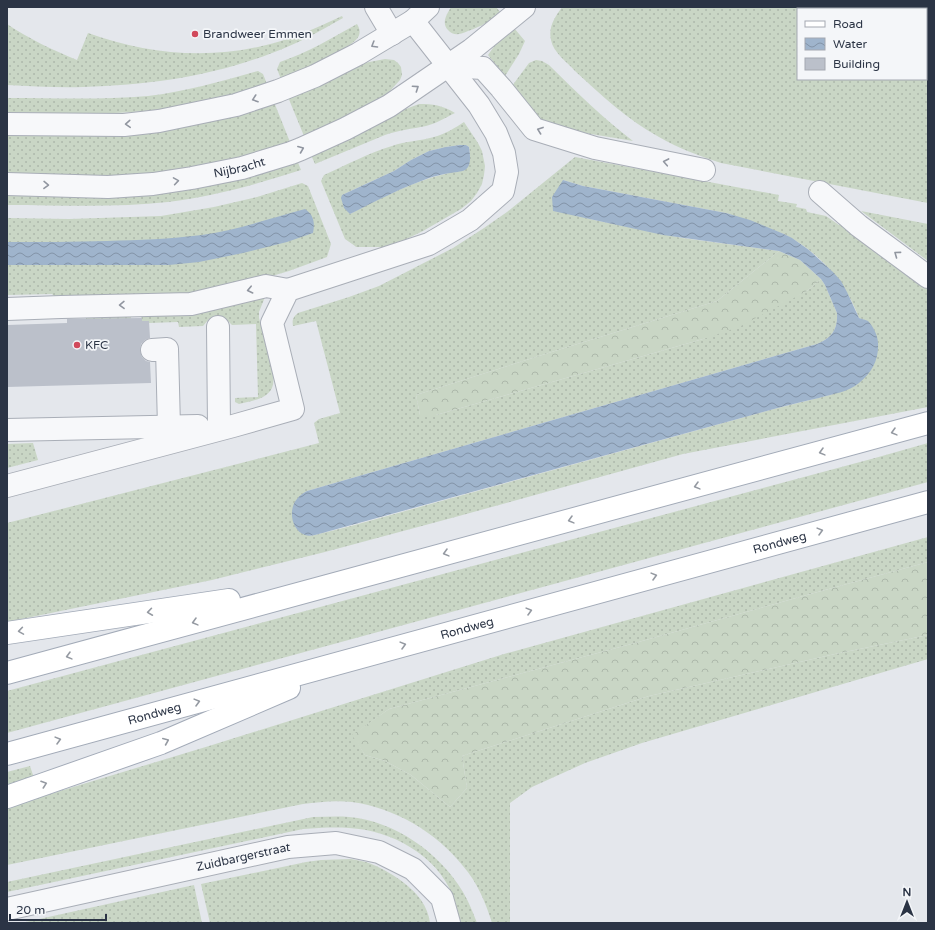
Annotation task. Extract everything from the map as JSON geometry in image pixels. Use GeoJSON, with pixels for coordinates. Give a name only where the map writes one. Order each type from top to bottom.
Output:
{"type":"FeatureCollection","features":[{"type":"Feature","properties":{"kind":"main road"},"geometry":{"type":"LineString","coordinates":[[7,673],[928,423]]}},
{"type":"Feature","properties":{"kind":"main road","name":"Rondweg"},"geometry":{"type":"LineString","coordinates":[[7,754],[928,502]]}},
{"type":"Feature","properties":{"kind":"main road"},"geometry":{"type":"LineString","coordinates":[[7,633],[327,586]]}},
{"type":"Feature","properties":{"kind":"main road"},"geometry":{"type":"LineString","coordinates":[[7,797],[161,743],[366,655]]}},
{"type":"Feature","properties":{"kind":"street"},"geometry":{"type":"LineString","coordinates":[[376,7],[392,34]]}},
{"type":"Feature","properties":{"kind":"street","name":"Nijbracht"},"geometry":{"type":"LineString","coordinates":[[7,184],[108,187],[154,184],[242,168],[301,149],[345,129],[389,106],[471,50],[524,7]]}},
{"type":"Feature","properties":{"kind":"street"},"geometry":{"type":"LineString","coordinates":[[7,124],[124,124],[159,121],[236,105],[278,91],[315,76],[358,54],[392,34],[421,14],[448,66],[479,105],[496,133],[504,153],[507,172],[503,191],[470,220],[429,244],[288,290],[266,286],[192,304],[7,309]]}},
{"type":"Feature","properties":{"kind":"street"},"geometry":{"type":"LineString","coordinates":[[448,66],[483,68],[534,129],[595,148],[704,170]]}},
{"type":"Feature","properties":{"kind":"street"},"geometry":{"type":"LineString","coordinates":[[820,192],[859,226],[928,277]]}},
{"type":"Feature","properties":{"kind":"street"},"geometry":{"type":"LineString","coordinates":[[7,486],[293,409],[272,323],[288,290]]}},
{"type":"Feature","properties":{"kind":"street"},"geometry":{"type":"LineString","coordinates":[[218,327],[226,426]]}},
{"type":"Feature","properties":{"kind":"street"},"geometry":{"type":"LineString","coordinates":[[152,350],[168,349],[169,427]]}},
{"type":"Feature","properties":{"kind":"street"},"geometry":{"type":"LineString","coordinates":[[7,430],[226,426]]}},
{"type":"Feature","properties":{"kind":"street","name":"Zuidbargerstraat"},"geometry":{"type":"LineString","coordinates":[[7,909],[288,847],[336,843],[379,852],[413,869],[442,898],[449,923]]}},
{"type":"Feature","properties":{"kind":"green space"},"geometry":{"type":"Polygon","coordinates":[[[451,7],[496,7],[501,13],[489,21],[463,33],[453,34],[448,30],[445,24],[445,18],[451,7]]]}},
{"type":"Feature","properties":{"kind":"green space"},"geometry":{"type":"Polygon","coordinates":[[[562,7],[911,7],[797,8],[797,80],[927,80],[927,62],[928,203],[721,163],[689,152],[666,141],[636,123],[615,107],[557,53],[552,44],[550,35],[551,26],[562,7]]]}},
{"type":"Feature","properties":{"kind":"green space"},"geometry":{"type":"Polygon","coordinates":[[[342,16],[343,18],[326,28],[281,49],[249,61],[202,74],[155,82],[108,86],[64,87],[7,85],[7,24],[41,44],[77,60],[88,33],[109,40],[152,50],[218,53],[262,46],[283,40],[342,16]]]}},
{"type":"Feature","properties":{"kind":"green space"},"geometry":{"type":"Polygon","coordinates":[[[357,24],[360,31],[359,35],[350,45],[281,79],[277,69],[280,62],[310,50],[357,24]]]}},
{"type":"Feature","properties":{"kind":"green space"},"geometry":{"type":"Polygon","coordinates":[[[514,28],[525,41],[519,54],[505,76],[488,55],[495,45],[514,28]]]}},
{"type":"Feature","properties":{"kind":"green space"},"geometry":{"type":"Polygon","coordinates":[[[385,59],[394,60],[398,63],[401,67],[402,75],[400,80],[389,92],[375,103],[304,136],[288,97],[364,63],[385,59]]]}},
{"type":"Feature","properties":{"kind":"green space"},"geometry":{"type":"Polygon","coordinates":[[[536,60],[542,61],[549,65],[611,123],[633,141],[549,127],[540,118],[538,119],[512,86],[529,63],[536,60]]]}},
{"type":"Feature","properties":{"kind":"green space"},"geometry":{"type":"Polygon","coordinates":[[[258,71],[263,74],[267,84],[218,99],[184,106],[149,111],[117,113],[70,114],[7,112],[7,98],[95,98],[148,96],[190,89],[258,71]]]}},
{"type":"Feature","properties":{"kind":"green space"},"geometry":{"type":"Polygon","coordinates":[[[274,102],[290,142],[220,163],[168,172],[110,177],[7,175],[7,132],[274,102]]]}},
{"type":"Feature","properties":{"kind":"green space"},"geometry":{"type":"Polygon","coordinates":[[[419,104],[429,104],[446,108],[455,113],[430,125],[385,135],[315,164],[311,155],[403,110],[419,104]]]}},
{"type":"Feature","properties":{"kind":"green space"},"geometry":{"type":"Polygon","coordinates":[[[464,122],[482,151],[485,166],[482,184],[471,201],[461,209],[423,231],[390,247],[356,247],[345,239],[321,181],[324,175],[383,149],[402,143],[438,136],[450,131],[464,122]],[[466,145],[446,147],[429,151],[394,171],[342,195],[350,214],[406,187],[434,177],[464,170],[470,156],[469,147],[466,145]]]}},
{"type":"Feature","properties":{"kind":"green space"},"geometry":{"type":"Polygon","coordinates":[[[575,157],[779,195],[778,201],[797,204],[796,207],[806,209],[807,212],[826,216],[839,225],[841,223],[928,286],[928,407],[683,454],[325,552],[212,580],[7,622],[7,523],[319,443],[314,423],[319,419],[340,413],[316,321],[293,326],[295,316],[298,313],[379,286],[453,248],[507,212],[575,157]],[[563,180],[578,216],[682,238],[779,251],[717,301],[416,395],[420,415],[436,415],[703,339],[807,291],[821,279],[837,313],[836,324],[833,332],[827,339],[817,344],[307,491],[301,495],[309,536],[351,526],[774,409],[834,394],[867,321],[859,318],[847,292],[839,280],[808,249],[784,234],[726,213],[583,186],[563,180]]]}},
{"type":"Feature","properties":{"kind":"green space"},"geometry":{"type":"Polygon","coordinates":[[[297,160],[301,170],[236,189],[168,202],[88,206],[7,205],[7,195],[100,196],[297,160]]]}},
{"type":"Feature","properties":{"kind":"green space"},"geometry":{"type":"Polygon","coordinates":[[[302,183],[308,186],[331,244],[327,257],[289,271],[203,296],[59,300],[52,294],[7,295],[7,218],[69,219],[161,216],[214,207],[257,197],[302,183]]]}},
{"type":"Feature","properties":{"kind":"green space"},"geometry":{"type":"Polygon","coordinates":[[[861,211],[928,224],[928,261],[861,211]]]}},
{"type":"Feature","properties":{"kind":"green space"},"geometry":{"type":"Polygon","coordinates":[[[779,251],[800,260],[821,279],[807,291],[739,327],[703,339],[436,415],[420,415],[416,395],[717,301],[779,251]]]}},
{"type":"Feature","properties":{"kind":"green space"},"geometry":{"type":"Polygon","coordinates":[[[265,297],[259,312],[259,318],[273,375],[272,389],[264,397],[239,404],[235,402],[235,398],[258,397],[256,324],[232,325],[226,319],[209,319],[203,326],[179,327],[178,322],[149,323],[149,321],[142,321],[141,314],[131,314],[131,322],[86,323],[86,315],[265,297]]]}},
{"type":"Feature","properties":{"kind":"green space"},"geometry":{"type":"Polygon","coordinates":[[[33,443],[38,460],[7,468],[7,444],[33,443]]]}},
{"type":"Feature","properties":{"kind":"green space"},"geometry":{"type":"Polygon","coordinates":[[[928,443],[928,482],[7,733],[7,691],[928,443]]]}},
{"type":"Feature","properties":{"kind":"green space"},"geometry":{"type":"Polygon","coordinates":[[[928,537],[928,562],[389,709],[353,735],[365,755],[385,761],[411,775],[450,807],[467,788],[462,756],[649,696],[835,654],[928,635],[928,659],[642,743],[585,763],[532,787],[510,803],[510,923],[492,923],[480,893],[468,872],[440,842],[427,832],[399,816],[384,810],[346,801],[303,804],[7,865],[7,807],[504,654],[928,537]]]}},
{"type":"Feature","properties":{"kind":"green space"},"geometry":{"type":"Polygon","coordinates":[[[928,562],[928,635],[835,654],[649,696],[462,756],[467,788],[450,807],[411,775],[385,761],[365,755],[352,735],[389,709],[928,562]]]}},
{"type":"Feature","properties":{"kind":"green space"},"geometry":{"type":"Polygon","coordinates":[[[30,766],[34,778],[7,787],[7,772],[30,766]]]}},
{"type":"Feature","properties":{"kind":"green space"},"geometry":{"type":"Polygon","coordinates":[[[313,817],[349,817],[366,820],[383,825],[415,841],[442,864],[453,878],[465,896],[477,923],[460,923],[454,899],[446,881],[436,868],[411,847],[381,834],[349,828],[303,829],[7,892],[7,882],[313,817]]]}},
{"type":"Feature","properties":{"kind":"green space"},"geometry":{"type":"Polygon","coordinates":[[[351,859],[373,865],[388,872],[404,883],[423,903],[430,923],[210,923],[201,884],[306,862],[351,859]]]}},
{"type":"Feature","properties":{"kind":"green space"},"geometry":{"type":"Polygon","coordinates":[[[194,885],[202,923],[21,923],[194,885]]]}},
{"type":"Feature","properties":{"kind":"water"},"geometry":{"type":"Polygon","coordinates":[[[928,7],[928,66],[927,8],[912,8],[928,7]]]}},
{"type":"Feature","properties":{"kind":"water"},"geometry":{"type":"Polygon","coordinates":[[[466,145],[469,147],[470,163],[465,170],[429,178],[350,214],[344,208],[341,198],[342,195],[394,171],[429,151],[466,145]]]}},
{"type":"Feature","properties":{"kind":"water"},"geometry":{"type":"Polygon","coordinates":[[[563,180],[583,186],[726,213],[750,220],[792,238],[809,250],[833,272],[841,281],[859,318],[868,321],[873,328],[877,337],[878,349],[876,360],[868,375],[850,389],[819,398],[315,535],[307,536],[300,532],[292,519],[292,508],[298,498],[307,491],[817,344],[827,339],[833,332],[836,324],[837,313],[825,285],[821,279],[800,260],[779,251],[663,235],[553,211],[552,197],[563,180]]]}},
{"type":"Feature","properties":{"kind":"water"},"geometry":{"type":"Polygon","coordinates":[[[305,209],[308,211],[313,220],[313,233],[287,242],[199,262],[169,265],[7,265],[7,242],[107,241],[202,235],[254,224],[305,209]]]}},
{"type":"Feature","properties":{"kind":"building"},"geometry":{"type":"Polygon","coordinates":[[[142,318],[142,321],[149,321],[150,338],[141,344],[140,350],[142,357],[146,361],[150,362],[151,383],[7,387],[7,325],[67,323],[67,319],[142,318]]]}},
{"type":"Feature","properties":{"kind":"place","name":"Brandweer Emmen"},"geometry":{"type":"Point","coordinates":[195,34]}},
{"type":"Feature","properties":{"kind":"place","name":"KFC"},"geometry":{"type":"Point","coordinates":[77,345]}}]}
